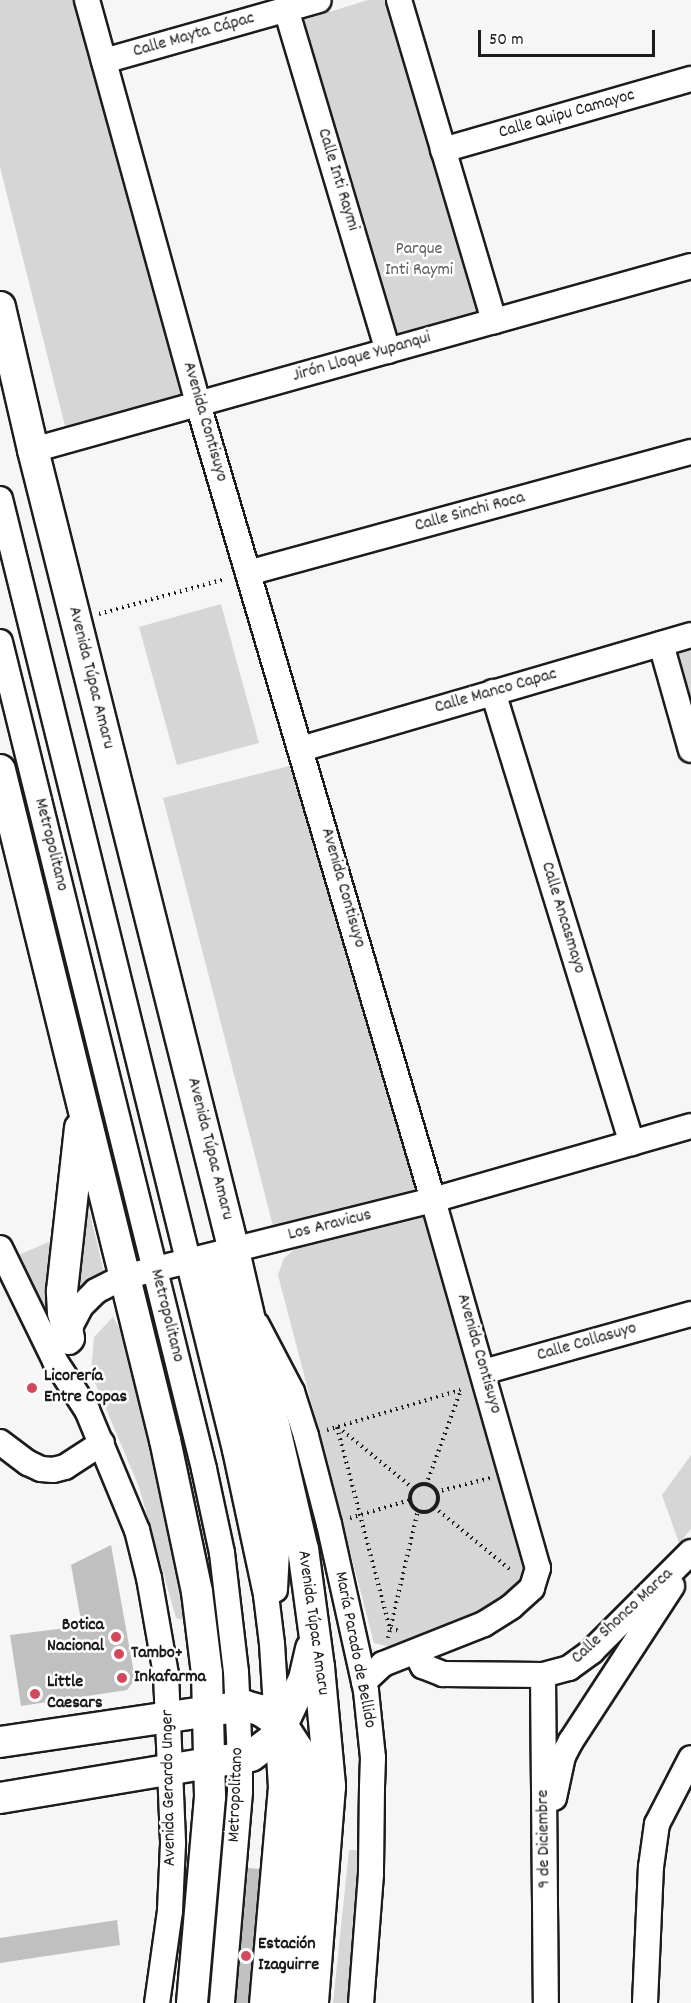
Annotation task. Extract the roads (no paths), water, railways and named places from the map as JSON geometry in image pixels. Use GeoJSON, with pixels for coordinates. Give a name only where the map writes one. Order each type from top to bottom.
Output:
{"type":"FeatureCollection","features":[{"type":"Feature","properties":{"kind":"main road","name":"Avenida Túpac Amaru"},"geometry":{"type":"LineString","coordinates":[[0,307],[76,620],[222,1254],[249,1314],[296,1514],[314,1629],[330,1786],[313,2003]]}},
{"type":"Feature","properties":{"kind":"main road"},"geometry":{"type":"LineString","coordinates":[[0,770],[184,1519],[197,1592],[208,1710],[210,1764],[205,1872],[192,2003]]}},
{"type":"Feature","properties":{"kind":"main road"},"geometry":{"type":"LineString","coordinates":[[69,1338],[63,1313],[63,1291],[81,1098]]}},
{"type":"Feature","properties":{"kind":"main road"},"geometry":{"type":"LineString","coordinates":[[0,1798],[240,1759],[264,1748],[279,1726],[304,1679],[314,1629]]}},
{"type":"Feature","properties":{"kind":"main road"},"geometry":{"type":"LineString","coordinates":[[0,1742],[238,1706],[260,1710],[279,1726],[297,1748],[303,1787],[288,2003]]}},
{"type":"Feature","properties":{"kind":"street","name":"Avenida Contisuyo"},"geometry":{"type":"LineString","coordinates":[[87,0],[198,404],[434,1200],[538,1568],[532,1588],[511,1608],[484,1624],[412,1643]]}},
{"type":"Feature","properties":{"kind":"street","name":"Calle Mayta Cápac"},"geometry":{"type":"LineString","coordinates":[[104,61],[319,0]]}},
{"type":"Feature","properties":{"kind":"street"},"geometry":{"type":"LineString","coordinates":[[399,0],[494,321]]}},
{"type":"Feature","properties":{"kind":"street","name":"Calle Inti Raymi"},"geometry":{"type":"LineString","coordinates":[[286,9],[388,351]]}},
{"type":"Feature","properties":{"kind":"street","name":"Calle Quipu Camayoc"},"geometry":{"type":"LineString","coordinates":[[443,150],[691,79]]}},
{"type":"Feature","properties":{"kind":"street","name":"Jirón Lloque Yupanqui"},"geometry":{"type":"LineString","coordinates":[[33,450],[691,266]]}},
{"type":"Feature","properties":{"kind":"street","name":"Calle Sinchi Roca"},"geometry":{"type":"LineString","coordinates":[[248,573],[691,452]]}},
{"type":"Feature","properties":{"kind":"street","name":"Metropolitano"},"geometry":{"type":"LineString","coordinates":[[0,499],[252,1524],[272,1644],[279,1726],[281,1787],[261,2003]]}},
{"type":"Feature","properties":{"kind":"street","name":"Calle Manco Capac"},"geometry":{"type":"LineString","coordinates":[[301,749],[691,635]]}},
{"type":"Feature","properties":{"kind":"street","name":"Metropolitano"},"geometry":{"type":"LineString","coordinates":[[0,642],[218,1531],[238,1706],[240,1759],[240,1792],[222,2003]]}},
{"type":"Feature","properties":{"kind":"street"},"geometry":{"type":"LineString","coordinates":[[661,644],[690,746]]}},
{"type":"Feature","properties":{"kind":"street","name":"Calle Ancasmayo"},"geometry":{"type":"LineString","coordinates":[[493,692],[632,1143]]}},
{"type":"Feature","properties":{"kind":"street","name":"Los Aravicus"},"geometry":{"type":"LineString","coordinates":[[87,1410],[72,1373],[69,1338],[75,1316],[89,1298],[105,1285],[124,1276],[222,1254],[434,1200],[691,1126]]}},
{"type":"Feature","properties":{"kind":"street","name":"Avenida Gerardo Unger"},"geometry":{"type":"LineString","coordinates":[[0,1248],[55,1360],[87,1410],[102,1443],[137,1530],[149,1578],[166,1674],[173,1844],[170,1911],[157,2003]]}},
{"type":"Feature","properties":{"kind":"street","name":"Metropolitano"},"geometry":{"type":"LineString","coordinates":[[222,1254],[277,1551],[272,1644]]}},
{"type":"Feature","properties":{"kind":"street","name":"María Parado de Bellido"},"geometry":{"type":"LineString","coordinates":[[249,1314],[276,1359],[292,1392],[306,1436],[329,1524],[364,1682],[373,1768],[371,1874],[361,2003]]}},
{"type":"Feature","properties":{"kind":"street","name":"Calle Collasuyo"},"geometry":{"type":"LineString","coordinates":[[483,1372],[691,1314]]}},
{"type":"Feature","properties":{"kind":"street"},"geometry":{"type":"LineString","coordinates":[[0,1442],[28,1463],[41,1469],[53,1470],[65,1467],[102,1443]]}},
{"type":"Feature","properties":{"kind":"street","name":"Calle Shonco Marca"},"geometry":{"type":"LineString","coordinates":[[412,1643],[423,1666],[443,1674],[543,1675],[569,1668],[592,1651],[691,1552]]}},
{"type":"Feature","properties":{"kind":"street"},"geometry":{"type":"LineString","coordinates":[[546,1841],[557,1782],[567,1749],[691,1556]]}},
{"type":"Feature","properties":{"kind":"street"},"geometry":{"type":"LineString","coordinates":[[364,1682],[383,1664],[412,1643]]}},
{"type":"Feature","properties":{"kind":"street","name":"9 de Diciembre"},"geometry":{"type":"LineString","coordinates":[[543,1675],[546,2003]]}},
{"type":"Feature","properties":{"kind":"street"},"geometry":{"type":"LineString","coordinates":[[645,2003],[651,1867],[657,1824],[691,1758]]}},
{"type":"Feature","properties":{"kind":"place","name":"Licorería Entre Copas"},"geometry":{"type":"Point","coordinates":[32,1388]}},
{"type":"Feature","properties":{"kind":"place","name":"Botica Nacional"},"geometry":{"type":"Point","coordinates":[116,1637]}},
{"type":"Feature","properties":{"kind":"place","name":"Tambo+"},"geometry":{"type":"Point","coordinates":[119,1654]}},
{"type":"Feature","properties":{"kind":"place","name":"Inkafarma"},"geometry":{"type":"Point","coordinates":[122,1678]}},
{"type":"Feature","properties":{"kind":"place","name":"Little Caesars"},"geometry":{"type":"Point","coordinates":[35,1694]}},
{"type":"Feature","properties":{"kind":"place","name":"Estación Izaguirre"},"geometry":{"type":"Point","coordinates":[246,1956]}},
{"type":"Feature","properties":{"kind":"park label","name":"Parque Inti Raymi"},"geometry":{"type":"Point","coordinates":[419,261]}}]}
